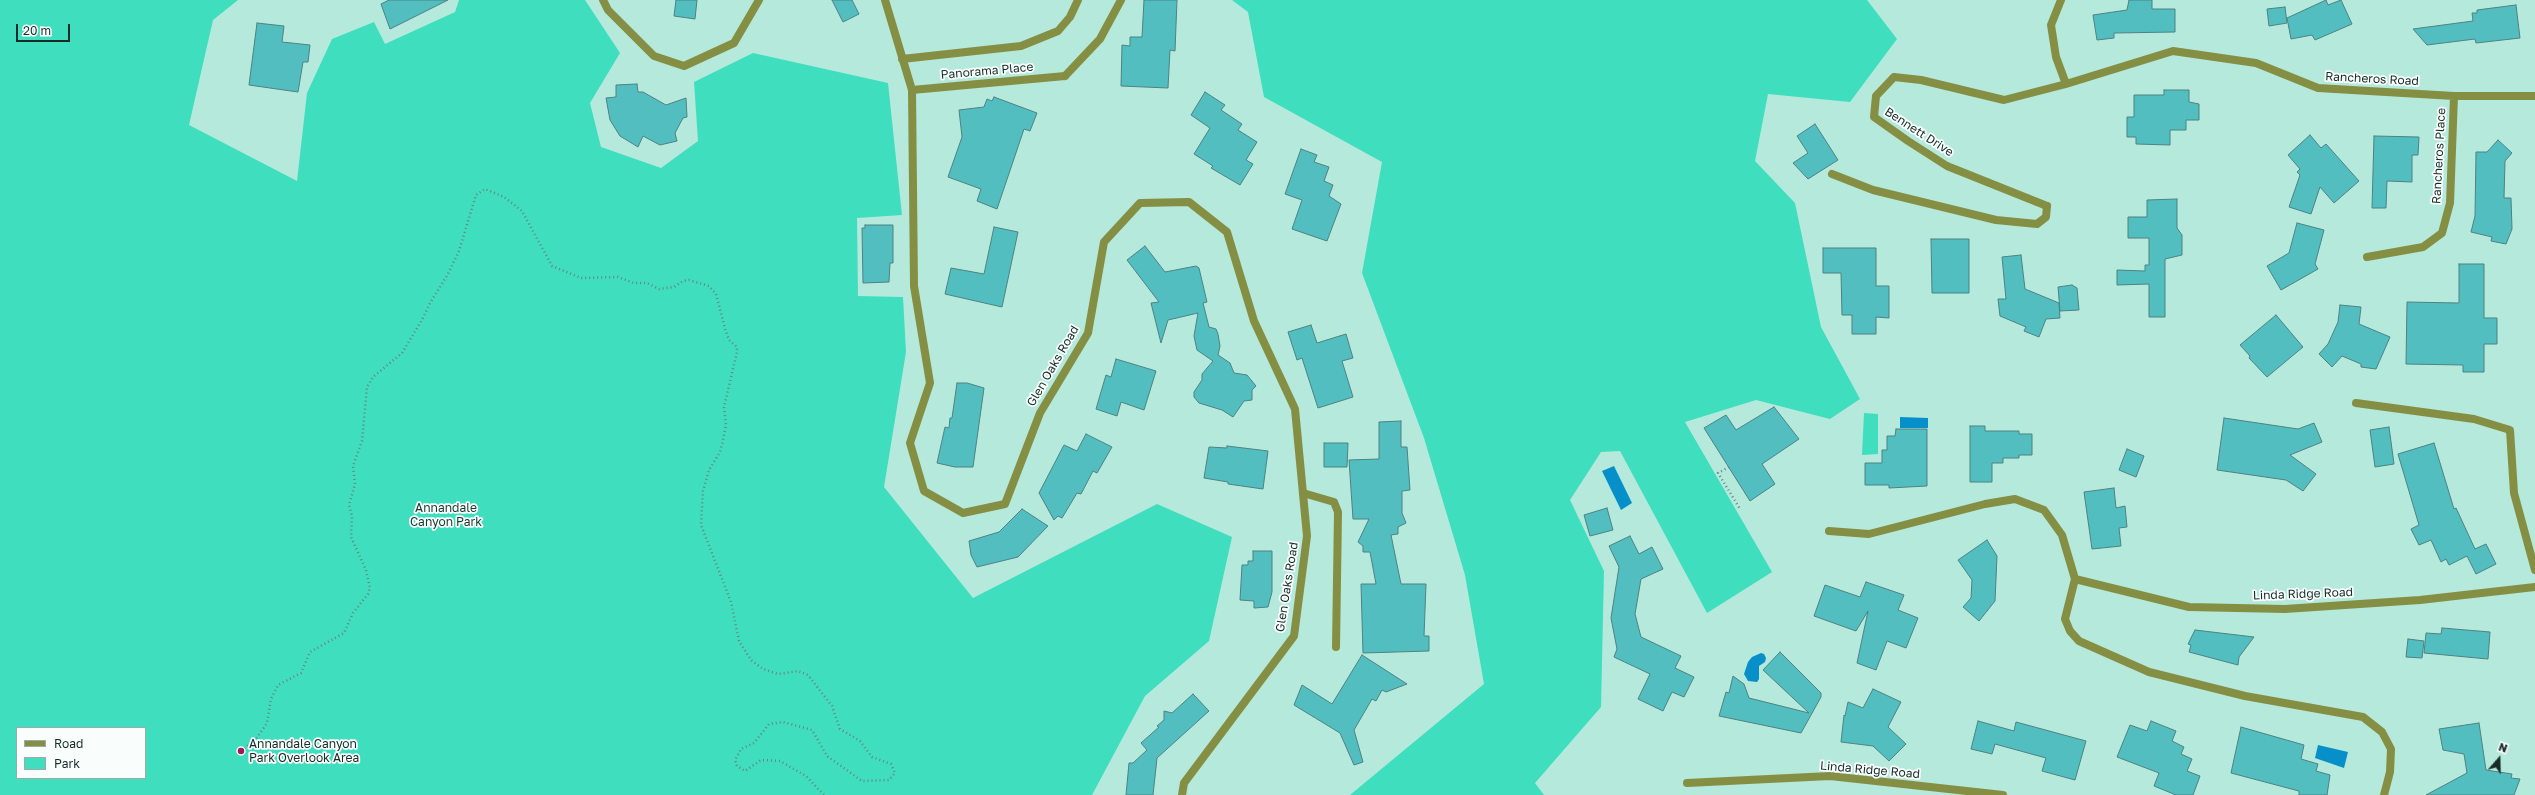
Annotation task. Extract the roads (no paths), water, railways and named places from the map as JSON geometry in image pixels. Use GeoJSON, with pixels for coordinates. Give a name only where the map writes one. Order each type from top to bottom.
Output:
{"type":"FeatureCollection","features":[{"type":"Feature","properties":{"kind":"street"},"geometry":{"type":"LineString","coordinates":[[603,0],[608,10],[654,56],[684,66],[734,43],[760,0]]}},
{"type":"Feature","properties":{"kind":"street","name":"Glen Oaks Road"},"geometry":{"type":"LineString","coordinates":[[885,0],[912,90],[914,286],[930,384],[910,443],[924,491],[963,513],[1005,504],[1040,413],[1088,333],[1104,242],[1140,203],[1189,202],[1227,232],[1254,321],[1295,409],[1307,536],[1294,636],[1184,783],[1182,795]]}},
{"type":"Feature","properties":{"kind":"street"},"geometry":{"type":"LineString","coordinates":[[902,59],[1021,46],[1058,31],[1070,17],[1078,0]]}},
{"type":"Feature","properties":{"kind":"street","name":"Panorama Place"},"geometry":{"type":"LineString","coordinates":[[912,90],[1065,76],[1100,39],[1121,0]]}},
{"type":"Feature","properties":{"kind":"street"},"geometry":{"type":"LineString","coordinates":[[2061,0],[2051,25],[2056,57],[2066,84]]}},
{"type":"Feature","properties":{"kind":"street","name":"Rancheros Road"},"geometry":{"type":"LineString","coordinates":[[2066,84],[2173,51],[2256,63],[2318,88],[2454,96],[2535,96]]}},
{"type":"Feature","properties":{"kind":"street","name":"Bennett Drive"},"geometry":{"type":"LineString","coordinates":[[1832,174],[1873,190],[1996,220],[2037,224],[2046,217],[2047,206],[1947,166],[1914,145],[1874,117],[1876,96],[1894,77],[1920,80],[2004,100],[2066,84]]}},
{"type":"Feature","properties":{"kind":"street","name":"Rancheros Place"},"geometry":{"type":"LineString","coordinates":[[2367,258],[2423,247],[2442,232],[2450,203],[2454,96]]}},
{"type":"Feature","properties":{"kind":"street"},"geometry":{"type":"LineString","coordinates":[[2356,403],[2474,419],[2510,430],[2514,493],[2535,570]]}},
{"type":"Feature","properties":{"kind":"street"},"geometry":{"type":"LineString","coordinates":[[1303,493],[1334,502],[1338,512],[1336,647]]}},
{"type":"Feature","properties":{"kind":"street"},"geometry":{"type":"LineString","coordinates":[[1829,531],[1870,534],[1985,504],[2015,499],[2044,510],[2062,535],[2075,579],[2065,618],[2070,631],[2079,641],[2149,672],[2245,696],[2363,717],[2382,732],[2391,750],[2390,772],[2384,795]]}},
{"type":"Feature","properties":{"kind":"street","name":"Linda Ridge Road"},"geometry":{"type":"LineString","coordinates":[[2075,579],[2189,607],[2285,609],[2420,600],[2535,587]]}},
{"type":"Feature","properties":{"kind":"street","name":"Linda Ridge Road"},"geometry":{"type":"LineString","coordinates":[[1686,783],[1830,776],[2003,795]]}},
{"type":"Feature","properties":{"kind":"water"},"geometry":{"type":"Polygon","coordinates":[[[1900,417],[1928,418],[1928,428],[1900,428],[1900,417]]]}},
{"type":"Feature","properties":{"kind":"water"},"geometry":{"type":"Polygon","coordinates":[[[1614,466],[1632,503],[1621,510],[1602,471],[1614,466]]]}},
{"type":"Feature","properties":{"kind":"water"},"geometry":{"type":"Polygon","coordinates":[[[1761,653],[1764,654],[1766,658],[1765,662],[1759,666],[1759,679],[1757,682],[1748,681],[1744,674],[1748,662],[1752,657],[1761,653]]]}},
{"type":"Feature","properties":{"kind":"water"},"geometry":{"type":"Polygon","coordinates":[[[2318,745],[2348,752],[2344,768],[2315,758],[2318,745]]]}},
{"type":"Feature","properties":{"kind":"place","name":"Annandale Canyon Park Overlook Area"},"geometry":{"type":"Point","coordinates":[241,751]}},
{"type":"Feature","properties":{"kind":"park label","name":"Annandale Canyon Park"},"geometry":{"type":"Point","coordinates":[446,515]}}]}
